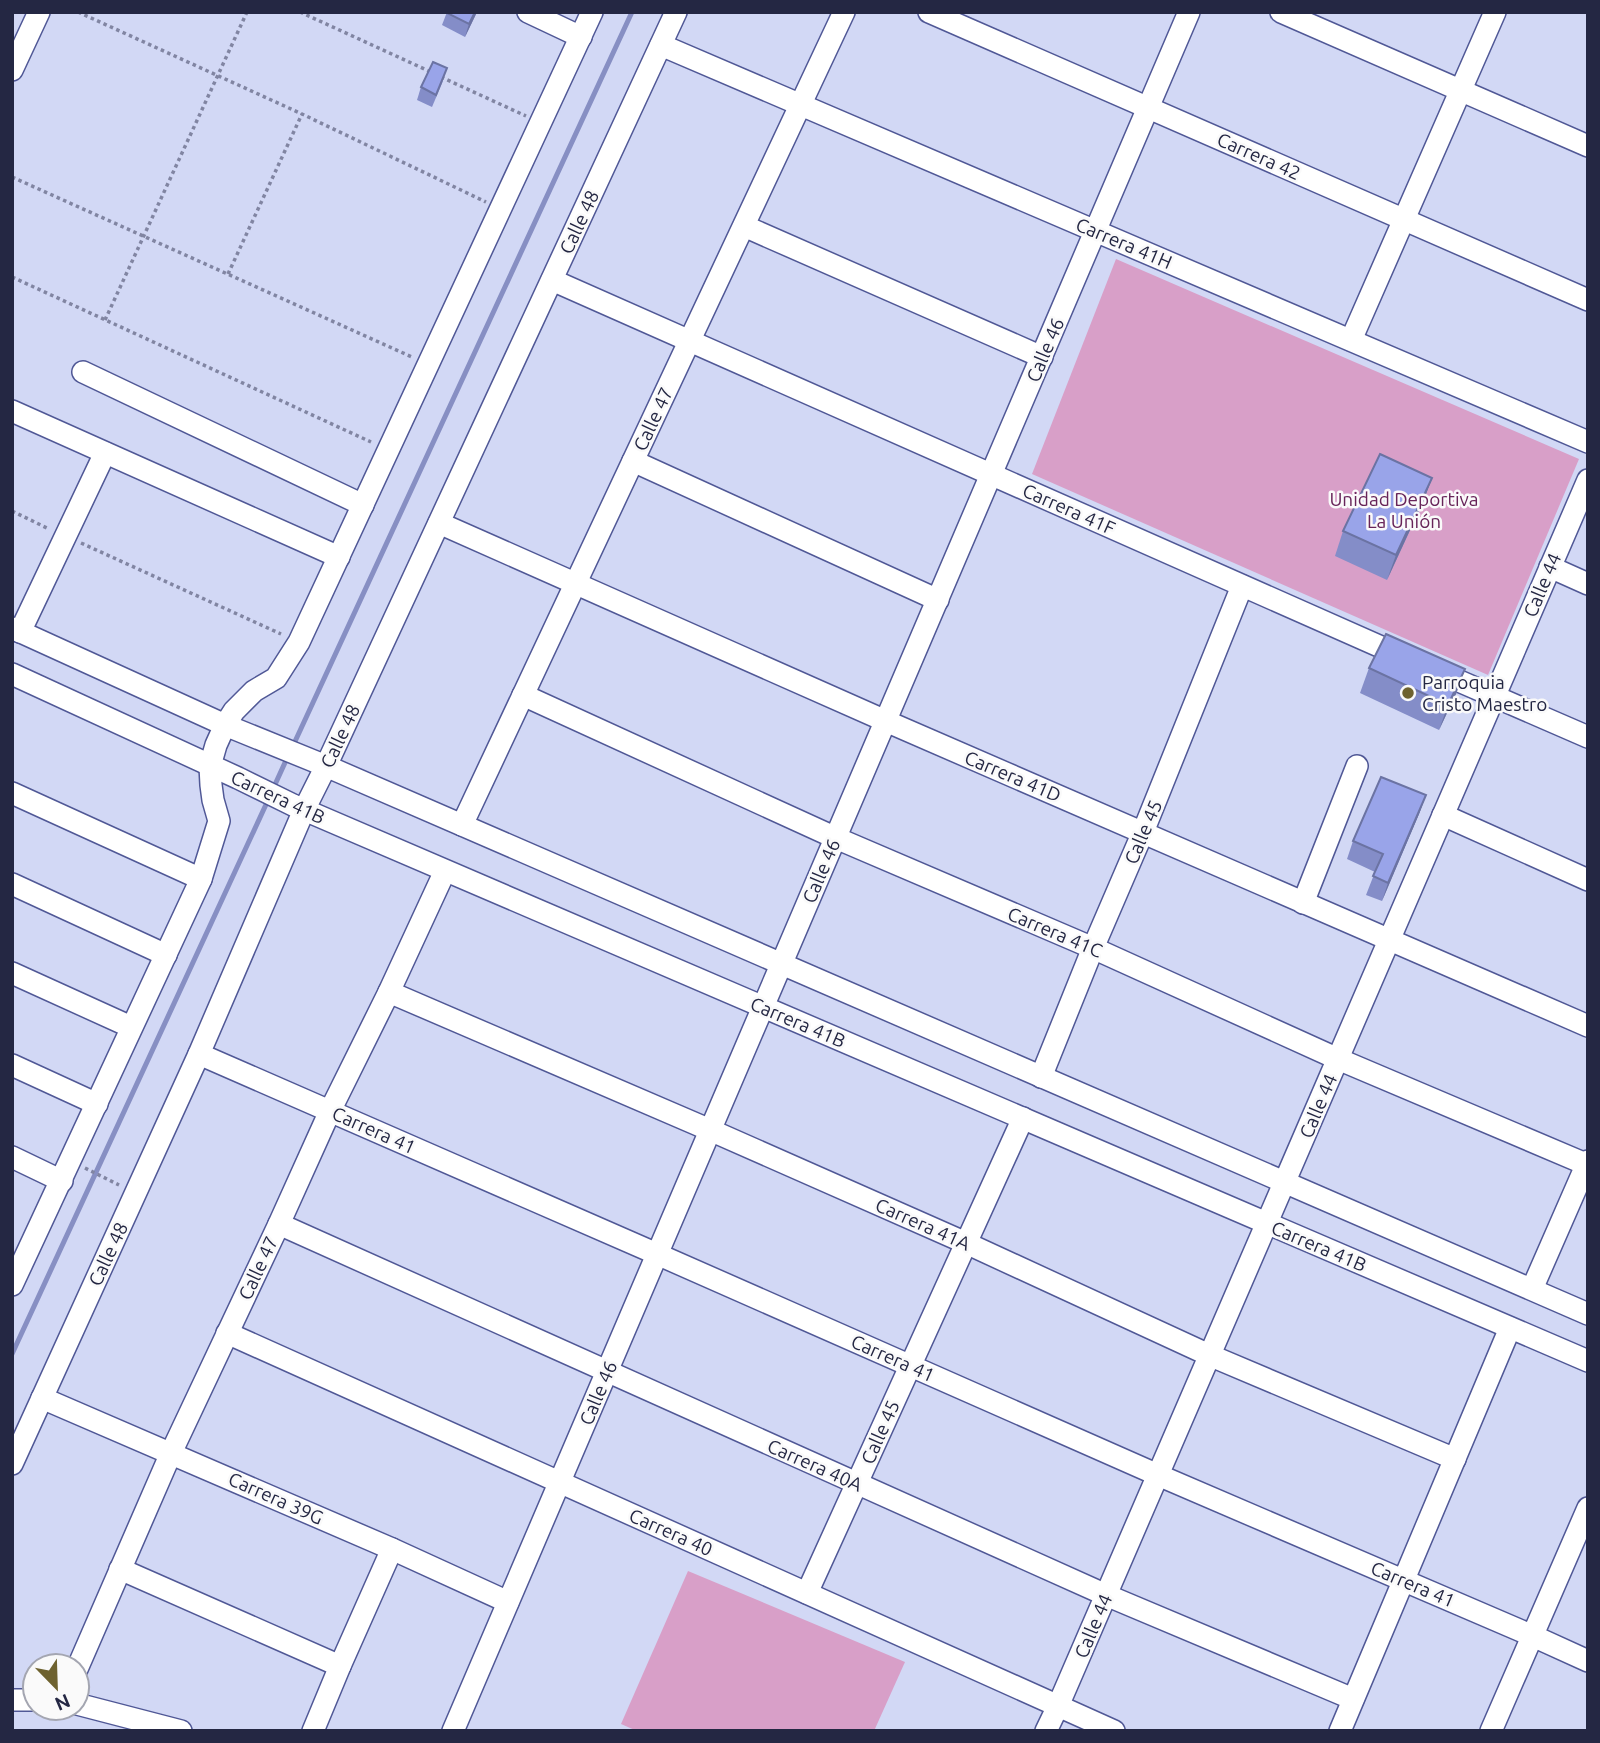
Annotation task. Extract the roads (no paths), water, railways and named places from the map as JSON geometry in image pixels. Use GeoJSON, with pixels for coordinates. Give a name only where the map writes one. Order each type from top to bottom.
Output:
{"type":"FeatureCollection","features":[{"type":"Feature","properties":{"kind":"street"},"geometry":{"type":"LineString","coordinates":[[12,70],[39,12]]}},
{"type":"Feature","properties":{"kind":"street"},"geometry":{"type":"LineString","coordinates":[[528,12],[581,37]]}},
{"type":"Feature","properties":{"kind":"street"},"geometry":{"type":"LineString","coordinates":[[12,1285],[20,1248],[62,1181],[201,878],[219,821],[213,800],[211,766],[225,725],[234,711],[254,691],[276,678],[299,642],[592,12]]}},
{"type":"Feature","properties":{"kind":"street","name":"Calle 48"},"geometry":{"type":"LineString","coordinates":[[12,1464],[199,1054],[296,806],[439,523],[676,12]]}},
{"type":"Feature","properties":{"kind":"street","name":"Calle 47"},"geometry":{"type":"LineString","coordinates":[[462,825],[844,12]]}},
{"type":"Feature","properties":{"kind":"street","name":"Carrera 42"},"geometry":{"type":"LineString","coordinates":[[929,12],[1588,300]]}},
{"type":"Feature","properties":{"kind":"street","name":"Calle 46"},"geometry":{"type":"LineString","coordinates":[[453,1731],[1189,12]]}},
{"type":"Feature","properties":{"kind":"street"},"geometry":{"type":"LineString","coordinates":[[1281,12],[1588,146]]}},
{"type":"Feature","properties":{"kind":"street"},"geometry":{"type":"LineString","coordinates":[[1351,340],[1495,12]]}},
{"type":"Feature","properties":{"kind":"street","name":"Carrera 41H"},"geometry":{"type":"LineString","coordinates":[[661,44],[1588,442]]}},
{"type":"Feature","properties":{"kind":"street"},"geometry":{"type":"LineString","coordinates":[[744,226],[1042,357]]}},
{"type":"Feature","properties":{"kind":"street","name":"Carrera 41F"},"geometry":{"type":"LineString","coordinates":[[552,280],[1588,737]]}},
{"type":"Feature","properties":{"kind":"street"},"geometry":{"type":"LineString","coordinates":[[83,372],[363,505]]}},
{"type":"Feature","properties":{"kind":"street"},"geometry":{"type":"LineString","coordinates":[[12,411],[339,557]]}},
{"type":"Feature","properties":{"kind":"street"},"geometry":{"type":"LineString","coordinates":[[105,453],[66,537],[16,630],[225,725],[462,825],[1588,1314]]}},
{"type":"Feature","properties":{"kind":"street"},"geometry":{"type":"LineString","coordinates":[[633,461],[938,600]]}},
{"type":"Feature","properties":{"kind":"street","name":"Calle 44"},"geometry":{"type":"LineString","coordinates":[[1046,1731],[1588,480]]}},
{"type":"Feature","properties":{"kind":"street","name":"Carrera 41D"},"geometry":{"type":"LineString","coordinates":[[439,523],[886,721],[1588,1026]]}},
{"type":"Feature","properties":{"kind":"street"},"geometry":{"type":"LineString","coordinates":[[1550,567],[1588,584]]}},
{"type":"Feature","properties":{"kind":"street","name":"Calle 45"},"geometry":{"type":"LineString","coordinates":[[1041,1077],[1242,586]]}},
{"type":"Feature","properties":{"kind":"street","name":"Carrera 41B"},"geometry":{"type":"LineString","coordinates":[[12,674],[296,806],[445,871],[1588,1361]]}},
{"type":"Feature","properties":{"kind":"street","name":"Carrera 41C"},"geometry":{"type":"LineString","coordinates":[[523,695],[836,838],[1093,948],[1338,1059],[1587,1163]]}},
{"type":"Feature","properties":{"kind":"street"},"geometry":{"type":"LineString","coordinates":[[1303,903],[1357,766]]}},
{"type":"Feature","properties":{"kind":"street"},"geometry":{"type":"LineString","coordinates":[[12,793],[201,878]]}},
{"type":"Feature","properties":{"kind":"street"},"geometry":{"type":"LineString","coordinates":[[1443,815],[1588,880]]}},
{"type":"Feature","properties":{"kind":"street","name":"Calle 47"},"geometry":{"type":"LineString","coordinates":[[84,1652],[227,1333],[445,871]]}},
{"type":"Feature","properties":{"kind":"street"},"geometry":{"type":"LineString","coordinates":[[12,884],[166,955]]}},
{"type":"Feature","properties":{"kind":"street"},"geometry":{"type":"LineString","coordinates":[[12,973],[131,1027]]}},
{"type":"Feature","properties":{"kind":"street","name":"Carrera 41A"},"geometry":{"type":"LineString","coordinates":[[389,992],[966,1243],[1209,1356],[1455,1459]]}},
{"type":"Feature","properties":{"kind":"street","name":"Carrera 41"},"geometry":{"type":"LineString","coordinates":[[199,1054],[1588,1661]]}},
{"type":"Feature","properties":{"kind":"street"},"geometry":{"type":"LineString","coordinates":[[12,1065],[97,1104]]}},
{"type":"Feature","properties":{"kind":"street","name":"Calle 45"},"geometry":{"type":"LineString","coordinates":[[807,1593],[1023,1118]]}},
{"type":"Feature","properties":{"kind":"street"},"geometry":{"type":"LineString","coordinates":[[12,1157],[62,1181]]}},
{"type":"Feature","properties":{"kind":"street"},"geometry":{"type":"LineString","coordinates":[[1532,1289],[1587,1163]]}},
{"type":"Feature","properties":{"kind":"street","name":"Carrera 40A"},"geometry":{"type":"LineString","coordinates":[[279,1224],[1106,1595],[1353,1699]]}},
{"type":"Feature","properties":{"kind":"street"},"geometry":{"type":"LineString","coordinates":[[1340,1731],[1510,1328]]}},
{"type":"Feature","properties":{"kind":"street","name":"Carrera 40"},"geometry":{"type":"LineString","coordinates":[[227,1333],[1114,1731]]}},
{"type":"Feature","properties":{"kind":"street","name":"Carrera 39G"},"geometry":{"type":"LineString","coordinates":[[42,1398],[509,1602]]}},
{"type":"Feature","properties":{"kind":"street"},"geometry":{"type":"LineString","coordinates":[[1491,1731],[1588,1508]]}},
{"type":"Feature","properties":{"kind":"street"},"geometry":{"type":"LineString","coordinates":[[313,1731],[392,1549]]}},
{"type":"Feature","properties":{"kind":"street"},"geometry":{"type":"LineString","coordinates":[[120,1569],[340,1666]]}},
{"type":"Feature","properties":{"kind":"street"},"geometry":{"type":"LineString","coordinates":[[91,1708],[181,1731]]}},
{"type":"Feature","properties":{"kind":"waterway"},"geometry":{"type":"LineString","coordinates":[[292,748],[632,12]]}},
{"type":"Feature","properties":{"kind":"waterway"},"geometry":{"type":"LineString","coordinates":[[273,789],[288,756]]}},
{"type":"Feature","properties":{"kind":"waterway"},"geometry":{"type":"LineString","coordinates":[[12,1354],[269,798]]}},
{"type":"Feature","properties":{"kind":"place","name":"Parroquia Cristo Maestro"},"geometry":{"type":"Point","coordinates":[1408,693]}},
{"type":"Feature","properties":{"kind":"park label","name":"Unidad Deportiva La Unión"},"geometry":{"type":"Point","coordinates":[1404,510]}}]}
